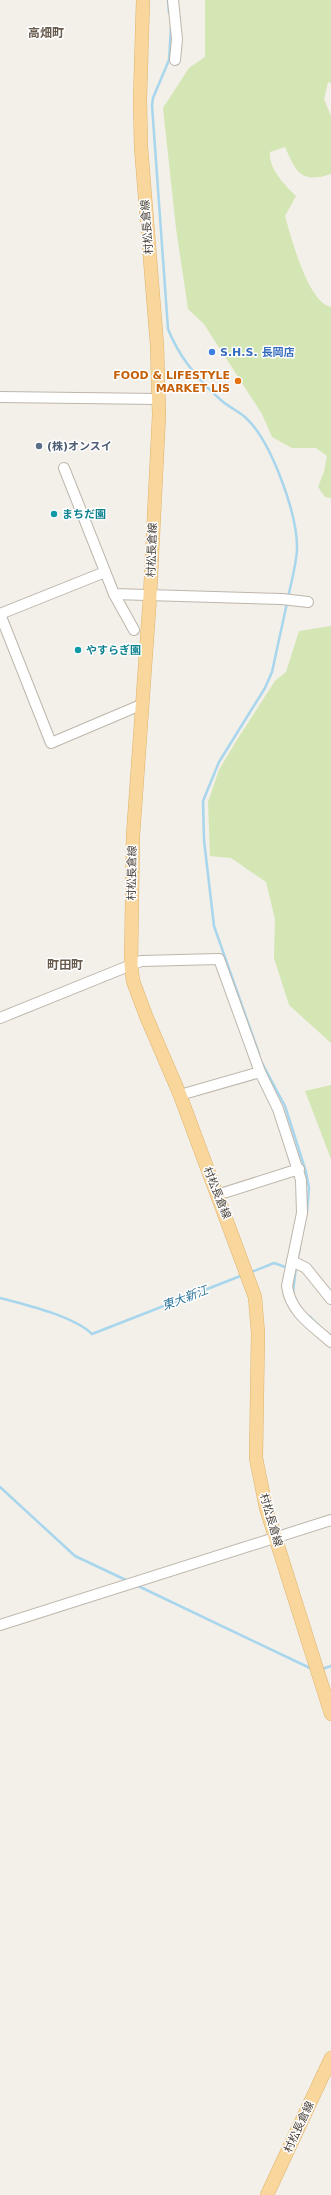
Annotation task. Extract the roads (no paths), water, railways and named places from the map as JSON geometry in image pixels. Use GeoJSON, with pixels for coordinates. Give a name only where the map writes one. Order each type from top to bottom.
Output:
{"type":"FeatureCollection","features":[{"type":"Feature","properties":{"kind":"main road","name":"村松長倉線"},"geometry":{"type":"LineString","coordinates":[[143,0],[140,99],[141,147],[158,345],[158,450],[150,596],[133,836],[131,965],[133,981],[146,1016],[180,1095],[255,1297],[258,1333],[256,1458],[265,1501],[331,1714]]}},
{"type":"Feature","properties":{"kind":"main road","name":"村松長倉線"},"geometry":{"type":"LineString","coordinates":[[267,2195],[331,2058]]}},
{"type":"Feature","properties":{"kind":"street"},"geometry":{"type":"LineString","coordinates":[[173,0],[177,39],[175,60]]}},
{"type":"Feature","properties":{"kind":"street"},"geometry":{"type":"LineString","coordinates":[[0,397],[158,399]]}},
{"type":"Feature","properties":{"kind":"street"},"geometry":{"type":"LineString","coordinates":[[64,468],[114,594],[134,630]]}},
{"type":"Feature","properties":{"kind":"street"},"geometry":{"type":"LineString","coordinates":[[105,572],[0,614],[52,743],[143,704]]}},
{"type":"Feature","properties":{"kind":"street"},"geometry":{"type":"LineString","coordinates":[[114,594],[282,599],[308,602]]}},
{"type":"Feature","properties":{"kind":"street"},"geometry":{"type":"LineString","coordinates":[[0,1018],[141,961],[219,959],[260,1072],[278,1109],[299,1169],[302,1190],[302,1213],[287,1286],[294,1308],[331,1342]]}},
{"type":"Feature","properties":{"kind":"street"},"geometry":{"type":"LineString","coordinates":[[180,1095],[260,1072]]}},
{"type":"Feature","properties":{"kind":"street"},"geometry":{"type":"LineString","coordinates":[[217,1195],[299,1169]]}},
{"type":"Feature","properties":{"kind":"street"},"geometry":{"type":"LineString","coordinates":[[292,1261],[309,1270],[331,1299]]}},
{"type":"Feature","properties":{"kind":"street"},"geometry":{"type":"LineString","coordinates":[[0,1625],[331,1520]]}},
{"type":"Feature","properties":{"kind":"waterway"},"geometry":{"type":"LineString","coordinates":[[168,0],[169,13]]}},
{"type":"Feature","properties":{"kind":"waterway"},"geometry":{"type":"LineString","coordinates":[[171,28],[169,60],[153,98],[152,105],[168,329],[184,359],[198,377],[222,401],[245,417],[255,428],[273,460],[288,499],[296,535],[297,550],[295,568],[288,598]]}},
{"type":"Feature","properties":{"kind":"waterway"},"geometry":{"type":"LineString","coordinates":[[259,1054],[214,926],[204,840],[203,801],[219,762],[265,688],[272,672],[287,603]]}},
{"type":"Feature","properties":{"kind":"waterway"},"geometry":{"type":"LineString","coordinates":[[262,1063],[285,1106],[306,1172],[309,1188],[307,1212]]}},
{"type":"Feature","properties":{"kind":"waterway"},"geometry":{"type":"LineString","coordinates":[[297,1261],[300,1248]]}},
{"type":"Feature","properties":{"kind":"waterway","name":"東大新江"},"geometry":{"type":"LineString","coordinates":[[249,1273],[274,1263],[288,1268]]}},
{"type":"Feature","properties":{"kind":"waterway","name":"東大新江"},"geometry":{"type":"LineString","coordinates":[[293,1293],[296,1266]]}},
{"type":"Feature","properties":{"kind":"waterway","name":"東大新江"},"geometry":{"type":"LineString","coordinates":[[0,1298],[62,1317],[84,1328],[92,1334],[243,1275]]}},
{"type":"Feature","properties":{"kind":"waterway","name":"東大新江"},"geometry":{"type":"LineString","coordinates":[[309,1316],[321,1328]]}},
{"type":"Feature","properties":{"kind":"waterway"},"geometry":{"type":"LineString","coordinates":[[0,1487],[75,1556],[128,1581]]}},
{"type":"Feature","properties":{"kind":"waterway"},"geometry":{"type":"LineString","coordinates":[[136,1585],[312,1669]]}},
{"type":"Feature","properties":{"kind":"waterway"},"geometry":{"type":"LineString","coordinates":[[322,1669],[331,1666]]}},
{"type":"Feature","properties":{"kind":"place","name":"S.H.S. 長岡店"},"geometry":{"type":"Point","coordinates":[212,352]}},
{"type":"Feature","properties":{"kind":"place","name":"FOOD & LIFESTYLE MARKET LIS"},"geometry":{"type":"Point","coordinates":[238,381]}},
{"type":"Feature","properties":{"kind":"place","name":"(株)オンスイ"},"geometry":{"type":"Point","coordinates":[39,446]}},
{"type":"Feature","properties":{"kind":"place","name":"まちだ園"},"geometry":{"type":"Point","coordinates":[54,514]}},
{"type":"Feature","properties":{"kind":"place","name":"やすらぎ園"},"geometry":{"type":"Point","coordinates":[78,650]}},
{"type":"Feature","properties":{"kind":"district","name":"高畑町"},"geometry":{"type":"Point","coordinates":[46,33]}},
{"type":"Feature","properties":{"kind":"district","name":"町田町"},"geometry":{"type":"Point","coordinates":[65,965]}}]}
